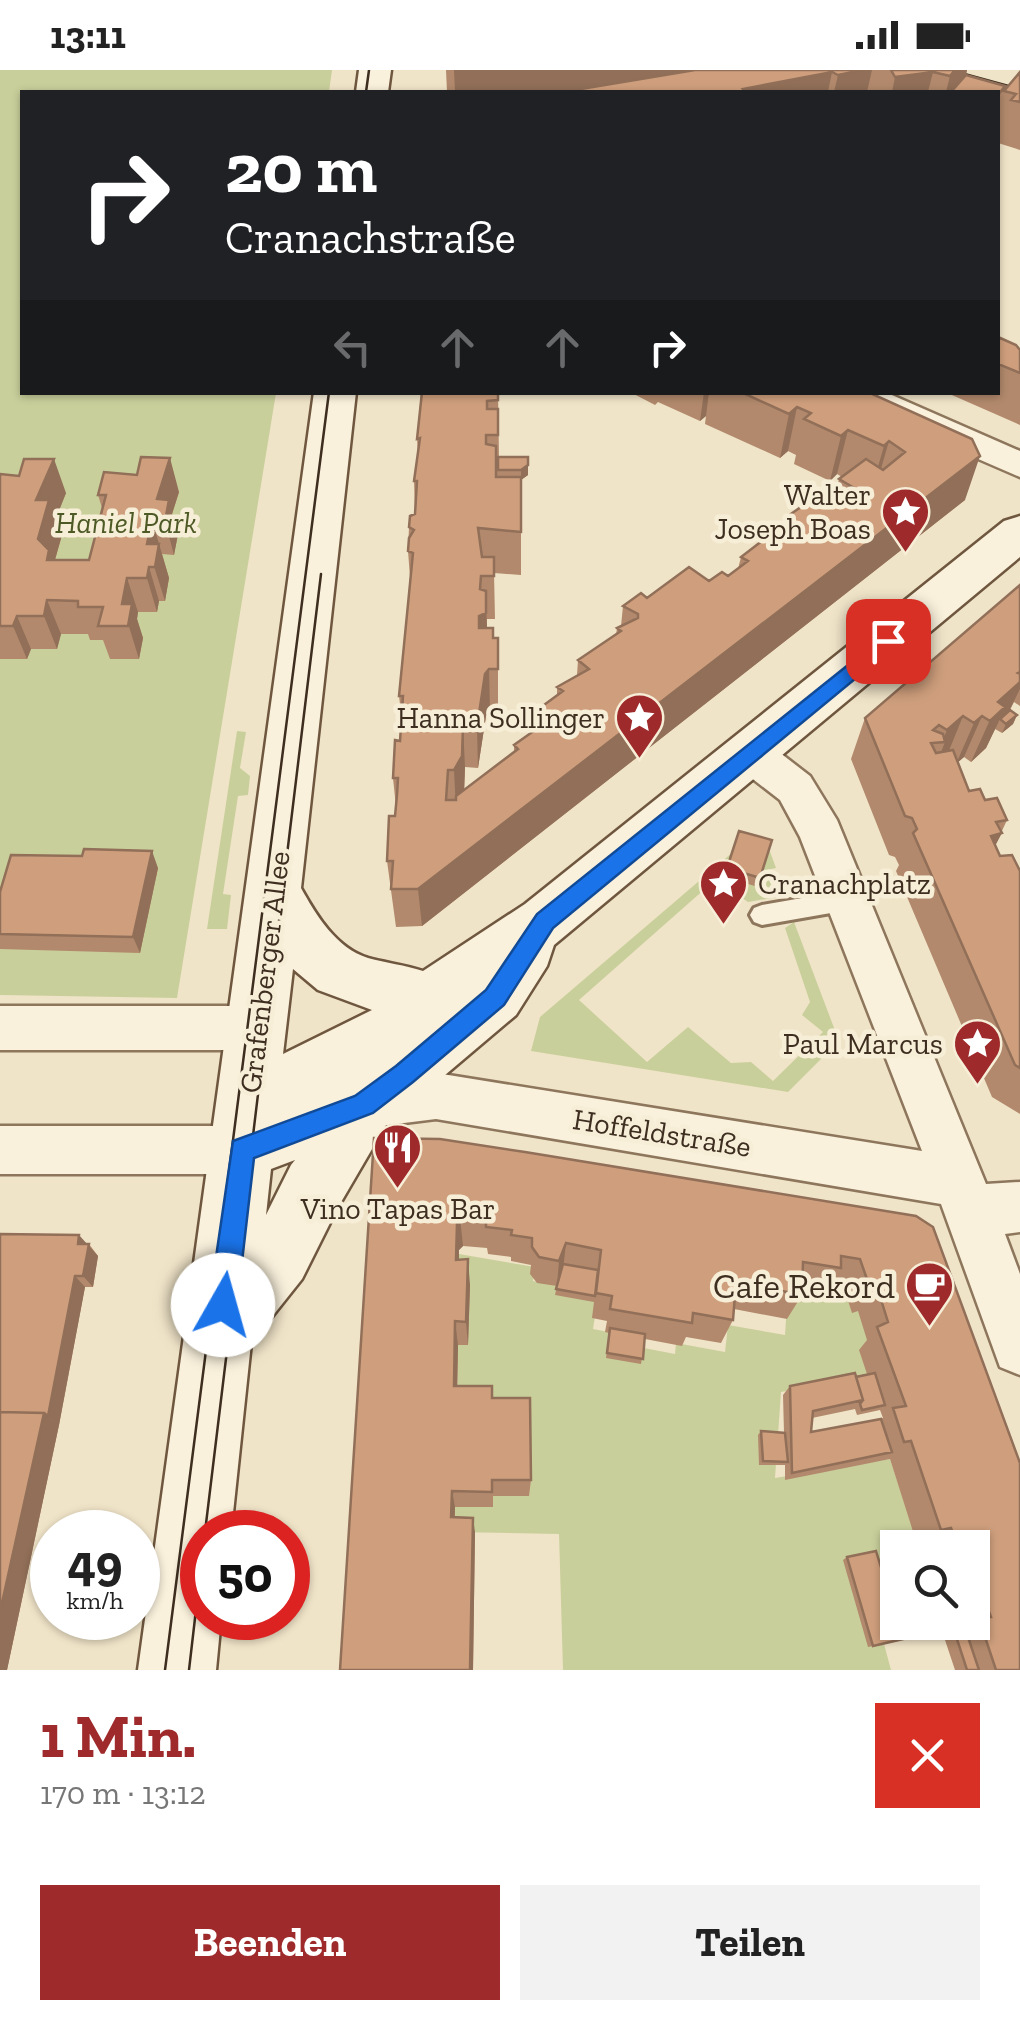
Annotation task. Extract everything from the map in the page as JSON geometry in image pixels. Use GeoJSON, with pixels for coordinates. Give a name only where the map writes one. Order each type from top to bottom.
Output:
{"type":"FeatureCollection","features":[{"type":"Feature","properties":{"kind":"main road","name":"Grafenberger Allee"},"geometry":{"type":"LineString","coordinates":[[177,1670],[335,395]]}},
{"type":"Feature","properties":{"kind":"main road"},"geometry":{"type":"LineString","coordinates":[[258,1028],[312,1028],[431,985],[545,921],[1020,532]]}},
{"type":"Feature","properties":{"kind":"main road"},"geometry":{"type":"LineString","coordinates":[[275,892],[308,950],[324,966],[381,988],[431,985]]}},
{"type":"Feature","properties":{"kind":"main road"},"geometry":{"type":"LineString","coordinates":[[220,1329],[279,1256],[364,1105],[495,997],[545,921]]}},
{"type":"Feature","properties":{"kind":"main road"},"geometry":{"type":"LineString","coordinates":[[245,1126],[394,1028],[431,985]]}},
{"type":"Feature","properties":{"kind":"main road"},"geometry":{"type":"LineString","coordinates":[[245,1126],[364,1105]]}},
{"type":"Feature","properties":{"kind":"street"},"geometry":{"type":"LineString","coordinates":[[861,395],[1020,465]]}},
{"type":"Feature","properties":{"kind":"street"},"geometry":{"type":"LineString","coordinates":[[750,754],[795,788],[822,834],[983,1200],[1020,1346]]}},
{"type":"Feature","properties":{"kind":"street"},"geometry":{"type":"LineString","coordinates":[[0,1028],[258,1028]]}},
{"type":"Feature","properties":{"kind":"street","name":"Hoffeldstraße"},"geometry":{"type":"LineString","coordinates":[[364,1105],[436,1096],[983,1200]]}},
{"type":"Feature","properties":{"kind":"street"},"geometry":{"type":"LineString","coordinates":[[0,1150],[245,1126]]}},
{"type":"Feature","properties":{"kind":"lane"},"geometry":{"type":"LineString","coordinates":[[762,915],[848,900]]}},
{"type":"Feature","properties":{"kind":"green space","name":"Haniel Park"},"geometry":{"type":"Polygon","coordinates":[[[0,70],[332,70],[329,90],[20,90],[20,395],[276,395],[177,998],[0,995],[0,70]]]}},
{"type":"Feature","properties":{"kind":"green space"},"geometry":{"type":"Polygon","coordinates":[[[237,731],[246,732],[240,768],[250,776],[248,795],[238,796],[223,894],[231,895],[227,929],[207,929],[237,731]]]}},
{"type":"Feature","properties":{"kind":"green space"},"geometry":{"type":"Polygon","coordinates":[[[769,849],[776,868],[767,870],[772,886],[782,886],[784,896],[748,902],[715,880],[579,1000],[647,1062],[688,1027],[731,1063],[751,1062],[773,1081],[823,1032],[802,1015],[810,1002],[785,928],[794,922],[839,1041],[788,1092],[531,1051],[540,1017],[733,852],[769,849]]]}},
{"type":"Feature","properties":{"kind":"green space"},"geometry":{"type":"Polygon","coordinates":[[[459,1254],[535,1267],[533,1281],[562,1286],[601,1277],[593,1329],[619,1334],[618,1343],[675,1354],[676,1343],[725,1352],[728,1325],[785,1335],[788,1288],[833,1299],[834,1284],[849,1287],[874,1344],[872,1376],[781,1392],[775,1478],[890,1459],[913,1530],[880,1530],[880,1640],[901,1640],[884,1644],[891,1670],[563,1670],[559,1534],[454,1532],[455,1507],[493,1496],[529,1495],[457,1406],[458,1345],[468,1344],[459,1285],[459,1254]]]}},
{"type":"Feature","properties":{"kind":"building"},"geometry":{"type":"Polygon","coordinates":[[[695,70],[863,70],[838,75],[832,72],[744,90],[575,90],[695,70]]]}},
{"type":"Feature","properties":{"kind":"building"},"geometry":{"type":"Polygon","coordinates":[[[891,70],[955,70],[950,76],[933,72],[895,77],[891,70]]]}},
{"type":"Feature","properties":{"kind":"building"},"geometry":{"type":"Polygon","coordinates":[[[1020,72],[1020,102],[1011,100],[1016,94],[1004,91],[1020,72]]]}},
{"type":"Feature","properties":{"kind":"building"},"geometry":{"type":"Polygon","coordinates":[[[966,75],[1005,86],[1000,92],[953,90],[966,75]]]}},
{"type":"Feature","properties":{"kind":"building"},"geometry":{"type":"Polygon","coordinates":[[[1000,338],[1020,350],[1020,373],[1000,365],[1000,338]]]}},
{"type":"Feature","properties":{"kind":"building"},"geometry":{"type":"Polygon","coordinates":[[[422,395],[498,395],[498,400],[487,401],[487,409],[498,409],[498,435],[486,435],[486,444],[496,446],[496,477],[521,477],[521,532],[478,528],[482,557],[494,557],[494,576],[481,576],[486,613],[479,616],[479,628],[493,628],[493,638],[498,638],[498,669],[489,669],[485,674],[477,727],[463,726],[462,756],[454,770],[448,770],[446,800],[456,800],[456,796],[518,749],[514,745],[545,723],[533,713],[563,691],[557,687],[589,669],[578,660],[621,631],[617,628],[638,618],[638,614],[623,606],[641,593],[647,598],[689,567],[709,581],[722,572],[728,576],[748,561],[741,557],[767,537],[774,542],[801,529],[785,518],[814,498],[823,504],[837,494],[843,498],[856,489],[839,479],[866,459],[883,470],[905,452],[889,441],[884,446],[848,430],[841,436],[804,419],[811,413],[797,407],[789,414],[748,395],[875,395],[972,439],[980,456],[418,889],[391,889],[393,861],[387,861],[389,816],[395,816],[397,795],[398,778],[393,778],[395,740],[400,741],[403,696],[399,696],[413,553],[408,551],[414,530],[409,527],[410,516],[415,514],[414,481],[420,438],[417,439],[422,395]]]}},
{"type":"Feature","properties":{"kind":"building"},"geometry":{"type":"Polygon","coordinates":[[[141,457],[170,458],[157,499],[169,500],[165,521],[152,520],[147,544],[159,544],[155,567],[149,567],[147,578],[127,578],[122,604],[132,604],[128,626],[98,626],[103,607],[78,607],[78,601],[47,600],[44,616],[17,616],[13,626],[0,626],[0,474],[19,476],[24,459],[54,459],[36,500],[49,500],[38,539],[49,550],[47,560],[89,560],[106,495],[98,495],[104,472],[137,475],[141,457]]]}},
{"type":"Feature","properties":{"kind":"building"},"geometry":{"type":"Polygon","coordinates":[[[498,457],[528,457],[528,465],[521,470],[498,470],[498,457]]]}},
{"type":"Feature","properties":{"kind":"building"},"geometry":{"type":"Polygon","coordinates":[[[1020,585],[1020,682],[998,702],[1005,707],[990,721],[982,716],[974,723],[963,716],[947,730],[939,725],[933,730],[943,734],[945,742],[931,743],[936,753],[953,750],[969,791],[980,789],[985,800],[997,798],[1007,820],[996,822],[1002,833],[991,836],[1000,856],[1012,855],[1020,871],[1020,1068],[1015,1065],[913,833],[917,829],[912,818],[905,816],[865,718],[1020,585]]]}},
{"type":"Feature","properties":{"kind":"building"},"geometry":{"type":"Polygon","coordinates":[[[1010,710],[1017,715],[1006,724],[1000,719],[1010,710]]]}},
{"type":"Feature","properties":{"kind":"building"},"geometry":{"type":"Polygon","coordinates":[[[739,831],[772,840],[760,878],[727,868],[739,831]]]}},
{"type":"Feature","properties":{"kind":"building"},"geometry":{"type":"Polygon","coordinates":[[[84,849],[152,851],[133,937],[0,934],[0,892],[11,855],[82,856],[84,849]]]}},
{"type":"Feature","properties":{"kind":"building"},"geometry":{"type":"Polygon","coordinates":[[[374,1138],[440,1139],[525,1152],[916,1216],[933,1227],[1020,1463],[1020,1670],[996,1670],[986,1640],[990,1640],[991,1617],[990,1530],[941,1530],[911,1441],[904,1442],[893,1408],[906,1406],[877,1327],[888,1322],[877,1287],[870,1288],[860,1259],[841,1256],[841,1268],[803,1262],[802,1295],[736,1282],[733,1320],[693,1313],[692,1323],[610,1309],[612,1296],[596,1293],[601,1250],[566,1243],[559,1261],[539,1257],[532,1247],[532,1238],[511,1235],[512,1230],[486,1227],[486,1220],[460,1218],[456,1260],[468,1259],[466,1322],[455,1321],[454,1386],[492,1386],[492,1398],[530,1398],[531,1480],[492,1480],[492,1492],[452,1491],[451,1517],[473,1518],[470,1670],[340,1670],[374,1138]]]}},
{"type":"Feature","properties":{"kind":"building"},"geometry":{"type":"Polygon","coordinates":[[[0,1234],[79,1235],[78,1244],[89,1244],[83,1276],[75,1276],[48,1416],[0,1412],[0,1234]]]}},
{"type":"Feature","properties":{"kind":"building"},"geometry":{"type":"Polygon","coordinates":[[[563,1264],[598,1270],[595,1296],[556,1289],[563,1264]]]}},
{"type":"Feature","properties":{"kind":"building"},"geometry":{"type":"Polygon","coordinates":[[[610,1328],[645,1334],[643,1359],[607,1353],[610,1328]]]}},
{"type":"Feature","properties":{"kind":"building"},"geometry":{"type":"Polygon","coordinates":[[[855,1373],[863,1400],[813,1411],[811,1432],[881,1419],[892,1452],[792,1473],[790,1386],[855,1373]]]}},
{"type":"Feature","properties":{"kind":"building"},"geometry":{"type":"Polygon","coordinates":[[[875,1373],[885,1405],[862,1410],[856,1377],[875,1373]]]}},
{"type":"Feature","properties":{"kind":"building"},"geometry":{"type":"Polygon","coordinates":[[[0,1412],[44,1413],[0,1612],[0,1412]]]}},
{"type":"Feature","properties":{"kind":"building"},"geometry":{"type":"Polygon","coordinates":[[[761,1431],[785,1433],[788,1462],[763,1461],[761,1431]]]}},
{"type":"Feature","properties":{"kind":"building"},"geometry":{"type":"Polygon","coordinates":[[[876,1551],[880,1564],[880,1640],[899,1640],[873,1646],[847,1557],[876,1551]]]}},
{"type":"Feature","properties":{"kind":"building"},"geometry":{"type":"Polygon","coordinates":[[[957,1640],[969,1640],[979,1670],[967,1670],[957,1640]]]}},
{"type":"Feature","properties":{"kind":"tram line"},"geometry":{"type":"LineString","coordinates":[[366,90],[369,70]]}},
{"type":"Feature","properties":{"kind":"tram line"},"geometry":{"type":"LineString","coordinates":[[950,70],[1020,89]]}},
{"type":"Feature","properties":{"kind":"tram line"},"geometry":{"type":"LineString","coordinates":[[165,1670],[329,395]]}},
{"type":"Feature","properties":{"kind":"tram line"},"geometry":{"type":"LineString","coordinates":[[208,1510],[321,574]]}},
{"type":"Feature","properties":{"kind":"tram line"},"geometry":{"type":"LineString","coordinates":[[189,1670],[192,1640]]}},
{"type":"Feature","properties":{"kind":"place","name":"Walter Joseph Boas"},"geometry":{"type":"Point","coordinates":[906,554]}},
{"type":"Feature","properties":{"kind":"place","name":"Hanna Sollinger"},"geometry":{"type":"Point","coordinates":[640,760]}},
{"type":"Feature","properties":{"kind":"place","name":"Cranachplatz"},"geometry":{"type":"Point","coordinates":[723,926]}},
{"type":"Feature","properties":{"kind":"place","name":"Paul Marcus"},"geometry":{"type":"Point","coordinates":[978,1086]}},
{"type":"Feature","properties":{"kind":"place","name":"Vino Tapas Bar"},"geometry":{"type":"Point","coordinates":[398,1190]}},
{"type":"Feature","properties":{"kind":"place","name":"Cafe Rekord"},"geometry":{"type":"Point","coordinates":[930,1328]}},
{"type":"Feature","properties":{"kind":"route"},"geometry":{"type":"LineString","coordinates":[[223,1305],[242,1150],[364,1105],[404,1074],[495,997],[545,921],[888,641]]}}]}
